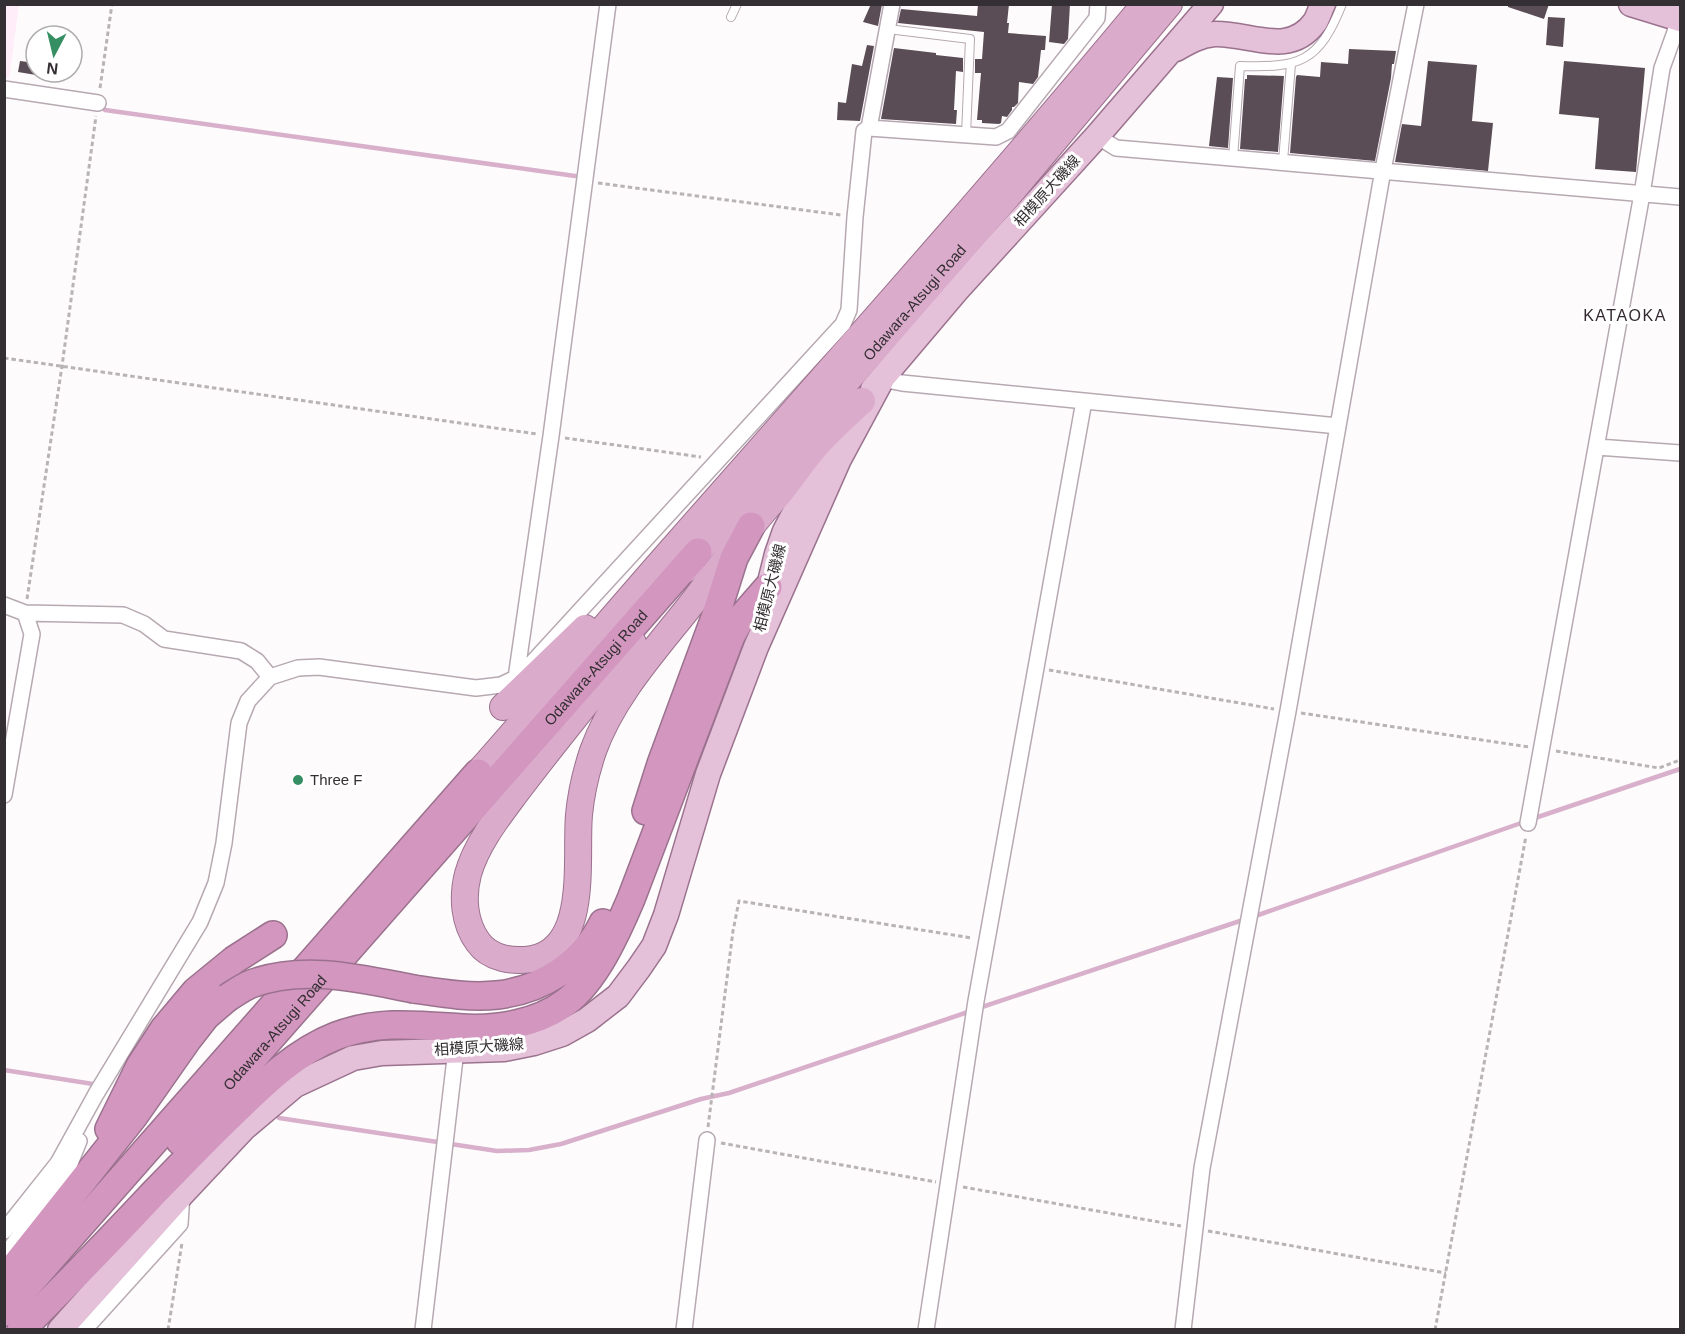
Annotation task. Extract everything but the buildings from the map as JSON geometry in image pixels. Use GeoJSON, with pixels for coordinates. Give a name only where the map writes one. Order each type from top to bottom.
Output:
{"type":"FeatureCollection","features":[{"type":"Feature","properties":{"kind":"highway","name":"Odawara-Atsugi Road"},"geometry":{"type":"LineString","coordinates":[[20,1329],[690,545],[929,258],[1145,4]]}},
{"type":"Feature","properties":{"kind":"highway","name":"Odawara-Atsugi Road"},"geometry":{"type":"LineString","coordinates":[[4,1312],[478,773],[690,545],[1012,191],[1169,4]]}},
{"type":"Feature","properties":{"kind":"highway"},"geometry":{"type":"LineString","coordinates":[[690,545],[640,635],[537,764],[482,842],[468,874],[465,896],[466,916],[470,932],[482,948],[500,958],[520,961],[538,958],[554,949],[567,932],[574,913],[578,885],[579,816],[585,778],[604,723],[623,693],[813,449],[862,401]]}},
{"type":"Feature","properties":{"kind":"highway"},"geometry":{"type":"LineString","coordinates":[[4,1280],[134,1116],[207,1016],[227,998],[250,984],[274,977],[297,974],[326,975],[450,994],[496,995],[535,987],[563,971],[584,953],[599,931],[615,898],[716,615],[734,558],[752,526]]}},
{"type":"Feature","properties":{"kind":"highway"},"geometry":{"type":"LineString","coordinates":[[503,707],[618,596],[690,545]]}},
{"type":"Feature","properties":{"kind":"highway"},"geometry":{"type":"LineString","coordinates":[[20,1329],[90,1262],[196,1149],[252,1094],[282,1068],[312,1048],[333,1037],[376,1026],[411,1024],[465,1028],[503,1027],[536,1019],[567,1002],[586,982],[616,935],[731,636],[741,618],[768,587]]}},
{"type":"Feature","properties":{"kind":"highway"},"geometry":{"type":"LineString","coordinates":[[87,1176],[140,1066],[164,1029],[196,991],[234,960],[273,935]]}},
{"type":"Feature","properties":{"kind":"main road"},"geometry":{"type":"LineString","coordinates":[[1207,10],[1226,4]]}},
{"type":"Feature","properties":{"kind":"main road"},"geometry":{"type":"LineString","coordinates":[[1168,54],[1196,38],[1215,34],[1272,43],[1300,37],[1315,21],[1323,4]]}},
{"type":"Feature","properties":{"kind":"main road"},"geometry":{"type":"LineString","coordinates":[[1631,4],[1679,19]]}},
{"type":"Feature","properties":{"kind":"main road","name":"相模原大磯線"},"geometry":{"type":"LineString","coordinates":[[756,647],[768,587],[785,531],[825,453],[862,401],[956,291],[1097,136],[1207,10]]}},
{"type":"Feature","properties":{"kind":"main road","name":"相模原大磯線"},"geometry":{"type":"LineString","coordinates":[[60,1329],[244,1128],[296,1084],[353,1058],[382,1053],[504,1048],[534,1043],[562,1034],[587,1020],[618,996],[654,945],[666,915],[708,774],[756,647],[839,459],[882,379]]}},
{"type":"Feature","properties":{"kind":"main road"},"geometry":{"type":"LineString","coordinates":[[768,587],[781,572],[815,496],[839,459]]}},
{"type":"Feature","properties":{"kind":"street"},"geometry":{"type":"LineString","coordinates":[[516,678],[551,436],[608,4]]}},
{"type":"Feature","properties":{"kind":"street"},"geometry":{"type":"LineString","coordinates":[[869,128],[892,4]]}},
{"type":"Feature","properties":{"kind":"street"},"geometry":{"type":"LineString","coordinates":[[4,1231],[58,1163],[96,1094],[200,922],[216,883],[239,723],[248,701],[270,677],[298,668],[319,667],[476,688],[501,685],[516,678],[843,324],[849,310],[864,131],[869,128],[996,137],[1008,130],[1097,18],[1098,4]]}},
{"type":"Feature","properties":{"kind":"street"},"geometry":{"type":"LineString","coordinates":[[1183,1329],[1202,1168],[1288,711],[1383,170],[1416,4]]}},
{"type":"Feature","properties":{"kind":"street"},"geometry":{"type":"LineString","coordinates":[[1529,819],[1642,194],[1662,68],[1679,19]]}},
{"type":"Feature","properties":{"kind":"street"},"geometry":{"type":"LineString","coordinates":[[4,89],[98,103]]}},
{"type":"Feature","properties":{"kind":"street"},"geometry":{"type":"LineString","coordinates":[[1097,136],[1116,148],[1680,197]]}},
{"type":"Feature","properties":{"kind":"street"},"geometry":{"type":"LineString","coordinates":[[882,379],[902,383],[1338,426]]}},
{"type":"Feature","properties":{"kind":"street"},"geometry":{"type":"LineString","coordinates":[[927,1329],[976,1001],[1084,400]]}},
{"type":"Feature","properties":{"kind":"street"},"geometry":{"type":"LineString","coordinates":[[1597,447],[1680,453]]}},
{"type":"Feature","properties":{"kind":"street"},"geometry":{"type":"LineString","coordinates":[[4,605],[24,613],[123,615],[144,624],[164,639],[241,651],[257,661],[270,677]]}},
{"type":"Feature","properties":{"kind":"street"},"geometry":{"type":"LineString","coordinates":[[4,795],[32,634],[24,613]]}},
{"type":"Feature","properties":{"kind":"street"},"geometry":{"type":"LineString","coordinates":[[423,1329],[456,1050]]}},
{"type":"Feature","properties":{"kind":"street"},"geometry":{"type":"LineString","coordinates":[[4,1257],[67,1171],[96,1094]]}},
{"type":"Feature","properties":{"kind":"street"},"geometry":{"type":"LineString","coordinates":[[684,1329],[707,1140]]}},
{"type":"Feature","properties":{"kind":"street"},"geometry":{"type":"LineString","coordinates":[[84,1329],[180,1224],[182,1194]]}},
{"type":"Feature","properties":{"kind":"lane"},"geometry":{"type":"LineString","coordinates":[[731,17],[737,4]]}},
{"type":"Feature","properties":{"kind":"lane"},"geometry":{"type":"LineString","coordinates":[[1233,158],[1240,66],[1267,67],[1291,64],[1315,52],[1332,29],[1342,4]]}},
{"type":"Feature","properties":{"kind":"lane"},"geometry":{"type":"LineString","coordinates":[[888,29],[970,39],[966,135]]}},
{"type":"Feature","properties":{"kind":"lane"},"geometry":{"type":"LineString","coordinates":[[1283,161],[1291,64]]}},
{"type":"Feature","properties":{"kind":"path"},"geometry":{"type":"LineString","coordinates":[[24,613],[62,366],[112,4]]}},
{"type":"Feature","properties":{"kind":"path"},"geometry":{"type":"LineString","coordinates":[[584,182],[855,217]]}},
{"type":"Feature","properties":{"kind":"path"},"geometry":{"type":"LineString","coordinates":[[4,358],[719,460]]}},
{"type":"Feature","properties":{"kind":"path"},"geometry":{"type":"LineString","coordinates":[[1035,668],[1288,711],[1659,768],[1680,760]]}},
{"type":"Feature","properties":{"kind":"path"},"geometry":{"type":"LineString","coordinates":[[1435,1329],[1529,819]]}},
{"type":"Feature","properties":{"kind":"path"},"geometry":{"type":"LineString","coordinates":[[987,940],[739,901],[733,931],[707,1140],[1446,1273]]}},
{"type":"Feature","properties":{"kind":"path"},"geometry":{"type":"LineString","coordinates":[[168,1329],[184,1236],[180,1224]]}},
{"type":"Feature","properties":{"kind":"shaded area"},"geometry":{"type":"Polygon","coordinates":[[[5,4],[19,5],[9,79],[5,78],[5,4]]]}},
{"type":"Feature","properties":{"kind":"waterway"},"geometry":{"type":"LineString","coordinates":[[105,110],[575,176]]}},
{"type":"Feature","properties":{"kind":"waterway"},"geometry":{"type":"LineString","coordinates":[[1532,819],[1680,769]]}},
{"type":"Feature","properties":{"kind":"waterway"},"geometry":{"type":"LineString","coordinates":[[979,1008],[1264,913],[1524,822]]}},
{"type":"Feature","properties":{"kind":"waterway"},"geometry":{"type":"LineString","coordinates":[[279,1118],[497,1151],[529,1150],[561,1144],[701,1099],[729,1093],[971,1011]]}},
{"type":"Feature","properties":{"kind":"waterway"},"geometry":{"type":"LineString","coordinates":[[4,1070],[93,1084]]}},
{"type":"Feature","properties":{"kind":"place","name":"Three F"},"geometry":{"type":"Point","coordinates":[298,780]}},
{"type":"Feature","properties":{"kind":"district","name":"KATAOKA"},"geometry":{"type":"Point","coordinates":[1625,315]}}]}
